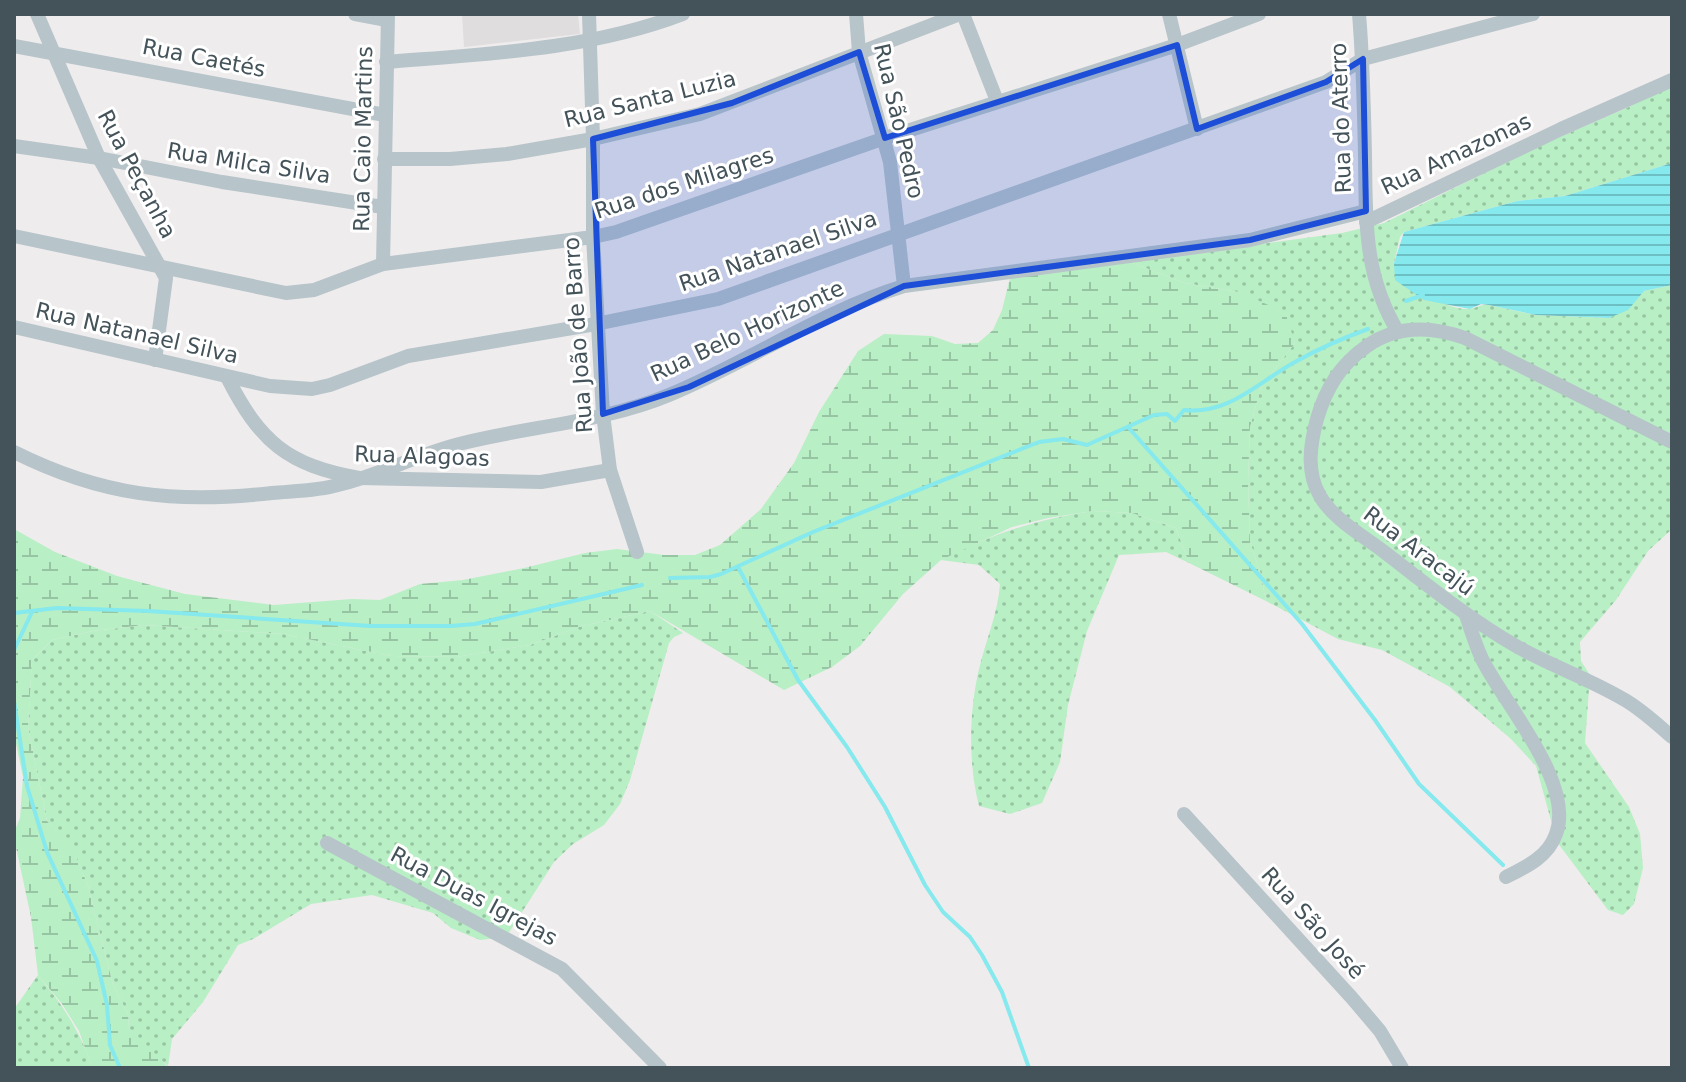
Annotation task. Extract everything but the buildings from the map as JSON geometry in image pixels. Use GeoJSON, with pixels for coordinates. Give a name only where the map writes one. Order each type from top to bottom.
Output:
{"type":"FeatureCollection","features":[{"type":"Feature","properties":{"kind":"street","name":"Rua Peçanha"},"geometry":{"type":"LineString","coordinates":[[37,14],[99,158],[162,267],[166,288],[155,360]]}},
{"type":"Feature","properties":{"kind":"street"},"geometry":{"type":"LineString","coordinates":[[355,14],[387,17]]}},
{"type":"Feature","properties":{"kind":"street","name":"Rua João de Barro"},"geometry":{"type":"LineString","coordinates":[[589,14],[596,324],[603,414],[610,470],[637,552]]}},
{"type":"Feature","properties":{"kind":"street"},"geometry":{"type":"LineString","coordinates":[[386,62],[500,53],[591,39],[641,29],[683,14]]}},
{"type":"Feature","properties":{"kind":"street","name":"Rua São Pedro"},"geometry":{"type":"LineString","coordinates":[[856,14],[859,52],[885,138],[904,286]]}},
{"type":"Feature","properties":{"kind":"street"},"geometry":{"type":"LineString","coordinates":[[962,14],[997,101]]}},
{"type":"Feature","properties":{"kind":"street","name":"Rua Santa Luzia"},"geometry":{"type":"LineString","coordinates":[[384,159],[478,157],[593,139],[700,114],[962,14]]}},
{"type":"Feature","properties":{"kind":"street"},"geometry":{"type":"LineString","coordinates":[[1169,14],[1197,129]]}},
{"type":"Feature","properties":{"kind":"street","name":"Rua dos Milagres"},"geometry":{"type":"LineString","coordinates":[[14,236],[286,293],[300,293],[383,264],[593,237],[638,225],[885,138],[1177,45],[1259,14]]}},
{"type":"Feature","properties":{"kind":"street","name":"Rua do Aterro"},"geometry":{"type":"LineString","coordinates":[[1359,14],[1363,59],[1366,216]]}},
{"type":"Feature","properties":{"kind":"street","name":"Rua Natanael Silva"},"geometry":{"type":"LineString","coordinates":[[14,327],[227,377],[312,389],[408,356],[596,324],[718,299],[1326,82],[1363,59],[1527,15]]}},
{"type":"Feature","properties":{"kind":"street","name":"Rua Caio Martins"},"geometry":{"type":"LineString","coordinates":[[383,264],[387,17]]}},
{"type":"Feature","properties":{"kind":"street","name":"Rua Caetés"},"geometry":{"type":"LineString","coordinates":[[14,46],[385,115]]}},
{"type":"Feature","properties":{"kind":"street","name":"Rua Amazonas"},"geometry":{"type":"LineString","coordinates":[[1398,332],[1375,284],[1367,246],[1366,216],[1672,80]]}},
{"type":"Feature","properties":{"kind":"street","name":"Rua Milca Silva"},"geometry":{"type":"LineString","coordinates":[[14,146],[383,207]]}},
{"type":"Feature","properties":{"kind":"street","name":"Rua Belo Horizonte"},"geometry":{"type":"LineString","coordinates":[[14,452],[67,476],[132,494],[230,498],[337,486],[433,451],[603,414],[677,392],[865,299],[904,286],[1250,240],[1366,216]]}},
{"type":"Feature","properties":{"kind":"street"},"geometry":{"type":"LineString","coordinates":[[1398,332],[1421,329],[1443,331],[1465,338],[1672,442]]}},
{"type":"Feature","properties":{"kind":"street","name":"Rua Aracajú"},"geometry":{"type":"LineString","coordinates":[[1398,332],[1372,343],[1354,356],[1338,372],[1327,391],[1313,435],[1310,457],[1318,494],[1329,509],[1466,615],[1536,657],[1625,700],[1672,737]]}},
{"type":"Feature","properties":{"kind":"street","name":"Rua Alagoas"},"geometry":{"type":"LineString","coordinates":[[227,377],[238,400],[260,430],[284,451],[310,466],[359,478],[541,482],[610,470]]}},
{"type":"Feature","properties":{"kind":"street"},"geometry":{"type":"LineString","coordinates":[[1466,615],[1483,660],[1543,759],[1557,795],[1560,817],[1556,835],[1538,859],[1506,877]]}},
{"type":"Feature","properties":{"kind":"street","name":"Rua São José"},"geometry":{"type":"LineString","coordinates":[[1184,814],[1352,998],[1380,1031],[1402,1068]]}},
{"type":"Feature","properties":{"kind":"street","name":"Rua Duas Igrejas"},"geometry":{"type":"LineString","coordinates":[[327,843],[562,969],[660,1068]]}},
{"type":"Feature","properties":{"kind":"highlighted area"},"geometry":{"type":"Polygon","coordinates":[[[1177,45],[1197,129],[1326,82],[1363,59],[1366,211],[1250,240],[904,286],[689,387],[603,414],[593,139],[732,103],[859,52],[885,138],[1177,45]]]}},
{"type":"Feature","properties":{"kind":"shaded area"},"geometry":{"type":"Polygon","coordinates":[[[462,14],[578,14],[580,34],[464,47],[462,14]]]}},
{"type":"Feature","properties":{"kind":"green space"},"geometry":{"type":"Polygon","coordinates":[[[1672,83],[1672,163],[1565,196],[1517,201],[1404,232],[1394,263],[1429,294],[1448,305],[1470,309],[1489,305],[1535,315],[1609,318],[1644,291],[1672,285],[1672,529],[1648,551],[1616,600],[1580,642],[1581,661],[1590,675],[1585,743],[1629,807],[1640,834],[1643,868],[1634,904],[1623,915],[1608,910],[1557,842],[1536,766],[1511,739],[1450,687],[1382,650],[1338,639],[1266,601],[1250,542],[1250,427],[1261,387],[1295,343],[1238,292],[1185,283],[1130,262],[1342,233],[1384,223],[1537,147],[1631,106],[1672,83]]]}},
{"type":"Feature","properties":{"kind":"green space"},"geometry":{"type":"Polygon","coordinates":[[[1130,262],[1185,283],[1238,292],[1285,312],[1295,343],[1261,387],[1250,427],[1250,542],[1266,601],[1189,563],[1176,528],[1132,513],[1093,511],[1012,527],[941,560],[903,594],[860,646],[832,667],[784,690],[650,611],[582,626],[530,645],[456,657],[391,656],[283,634],[144,625],[52,640],[32,660],[28,727],[47,821],[73,849],[88,886],[113,985],[128,1014],[129,1028],[169,1068],[92,1068],[79,1031],[38,975],[31,917],[14,838],[20,818],[23,777],[14,734],[14,529],[55,552],[117,576],[185,594],[274,605],[380,600],[420,584],[463,580],[617,549],[695,555],[720,545],[761,509],[794,463],[819,412],[858,351],[884,334],[932,336],[955,344],[978,343],[993,330],[1010,278],[1130,262]]]}},
{"type":"Feature","properties":{"kind":"green space"},"geometry":{"type":"Polygon","coordinates":[[[1093,511],[1132,513],[1176,528],[1189,563],[1166,552],[1119,555],[1087,631],[1068,705],[1060,762],[1042,803],[1010,814],[979,806],[971,738],[973,702],[1000,584],[979,565],[941,560],[1015,529],[1093,511]]]}},
{"type":"Feature","properties":{"kind":"green space"},"geometry":{"type":"Polygon","coordinates":[[[650,611],[683,633],[669,643],[630,780],[620,804],[604,825],[573,844],[554,862],[506,937],[480,940],[451,928],[433,913],[372,895],[311,904],[238,945],[203,1002],[172,1039],[168,1066],[142,1044],[129,1028],[128,1014],[113,985],[88,886],[73,850],[47,821],[28,727],[32,660],[52,640],[144,625],[283,634],[391,656],[456,657],[530,645],[582,626],[650,611]]]}},
{"type":"Feature","properties":{"kind":"green space"},"geometry":{"type":"Polygon","coordinates":[[[38,975],[70,1019],[92,1068],[14,1068],[14,1009],[38,975]]]}},
{"type":"Feature","properties":{"kind":"water"},"geometry":{"type":"Polygon","coordinates":[[[1672,163],[1672,285],[1644,291],[1628,310],[1609,318],[1536,315],[1481,304],[1470,309],[1424,300],[1395,280],[1394,263],[1404,232],[1517,201],[1565,196],[1672,163]]]}},
{"type":"Feature","properties":{"kind":"waterway"},"geometry":{"type":"LineString","coordinates":[[1406,301],[1423,295]]}},
{"type":"Feature","properties":{"kind":"waterway"},"geometry":{"type":"LineString","coordinates":[[670,578],[721,574],[813,532],[1039,442],[1063,439],[1087,445],[1154,415],[1167,414],[1175,421],[1184,410],[1215,407],[1242,395],[1313,353],[1368,329]]}},
{"type":"Feature","properties":{"kind":"waterway"},"geometry":{"type":"LineString","coordinates":[[1128,427],[1302,624],[1419,784],[1503,865]]}},
{"type":"Feature","properties":{"kind":"waterway"},"geometry":{"type":"LineString","coordinates":[[738,567],[798,680],[847,747],[885,807],[925,885],[943,912],[970,937],[982,955],[1002,992],[1029,1068]]}},
{"type":"Feature","properties":{"kind":"waterway"},"geometry":{"type":"LineString","coordinates":[[14,613],[57,608],[370,626],[451,626],[475,624],[642,585]]}},
{"type":"Feature","properties":{"kind":"waterway"},"geometry":{"type":"LineString","coordinates":[[14,650],[32,612]]}},
{"type":"Feature","properties":{"kind":"waterway"},"geometry":{"type":"LineString","coordinates":[[14,701],[27,786],[47,852],[97,961],[107,1005],[110,1045],[120,1068]]}}]}
